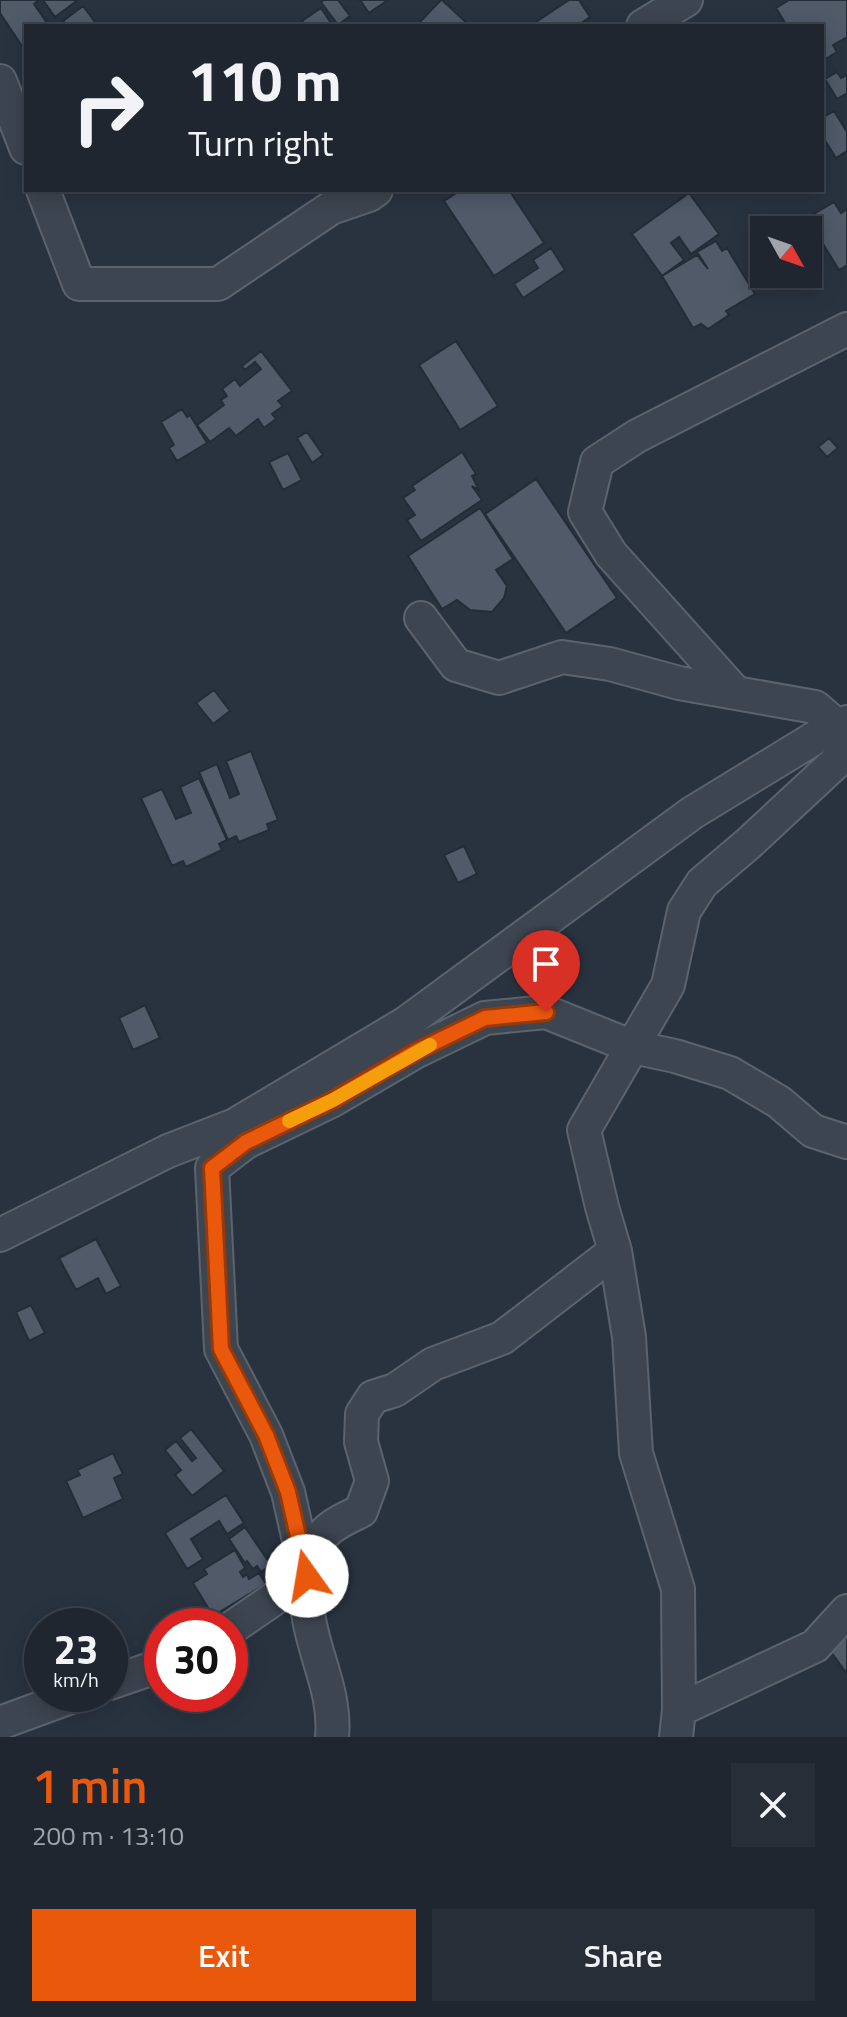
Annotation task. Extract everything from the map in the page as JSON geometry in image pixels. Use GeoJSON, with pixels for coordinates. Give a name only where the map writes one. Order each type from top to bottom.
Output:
{"type":"FeatureCollection","features":[{"type":"Feature","properties":{"kind":"street"},"geometry":{"type":"LineString","coordinates":[[646,24],[686,0]]}},
{"type":"Feature","properties":{"kind":"street"},"geometry":{"type":"LineString","coordinates":[[0,81],[24,143]]}},
{"type":"Feature","properties":{"kind":"street"},"geometry":{"type":"LineString","coordinates":[[44,192],[79,284],[163,285],[218,284],[331,208],[373,192]]}},
{"type":"Feature","properties":{"kind":"street"},"geometry":{"type":"LineString","coordinates":[[734,691],[611,554],[585,512],[597,462],[637,436],[847,329]]}},
{"type":"Feature","properties":{"kind":"street"},"geometry":{"type":"LineString","coordinates":[[421,618],[456,665],[499,678],[562,657],[610,664],[679,683],[815,707],[843,733]]}},
{"type":"Feature","properties":{"kind":"street"},"geometry":{"type":"LineString","coordinates":[[843,733],[749,843],[702,883],[684,911],[668,985],[584,1130],[615,1251],[629,1337],[636,1453],[678,1589],[677,1724],[815,1646],[847,1611]]}},
{"type":"Feature","properties":{"kind":"street"},"geometry":{"type":"LineString","coordinates":[[0,1235],[168,1151],[235,1125],[406,1023],[692,813],[843,733]]}},
{"type":"Feature","properties":{"kind":"street"},"geometry":{"type":"LineString","coordinates":[[212,1168],[246,1142],[333,1100],[417,1051],[485,1018],[546,1012],[633,1047],[730,1073],[779,1102],[813,1131],[847,1142]]}},
{"type":"Feature","properties":{"kind":"street"},"geometry":{"type":"LineString","coordinates":[[235,1125],[212,1168],[221,1349],[266,1435],[288,1492],[307,1576],[307,1617],[334,1715],[332,1737]]}},
{"type":"Feature","properties":{"kind":"street"},"geometry":{"type":"LineString","coordinates":[[248,1617],[307,1576],[321,1538],[336,1523],[361,1511],[372,1481],[361,1442],[362,1414],[373,1397],[395,1390],[433,1364],[502,1338],[615,1251]]}},
{"type":"Feature","properties":{"kind":"street"},"geometry":{"type":"LineString","coordinates":[[0,1723],[30,1712]]}},
{"type":"Feature","properties":{"kind":"building"},"geometry":{"type":"Polygon","coordinates":[[[0,0],[39,0],[34,4],[48,24],[24,24],[22,46],[0,13],[0,0]]]}},
{"type":"Feature","properties":{"kind":"building"},"geometry":{"type":"Polygon","coordinates":[[[43,0],[78,0],[55,17],[43,0]]]}},
{"type":"Feature","properties":{"kind":"building"},"geometry":{"type":"Polygon","coordinates":[[[338,0],[350,16],[337,24],[321,2],[338,0]]]}},
{"type":"Feature","properties":{"kind":"building"},"geometry":{"type":"Polygon","coordinates":[[[360,0],[388,0],[369,13],[360,0]]]}},
{"type":"Feature","properties":{"kind":"building"},"geometry":{"type":"Polygon","coordinates":[[[442,0],[468,24],[418,24],[442,0]]]}},
{"type":"Feature","properties":{"kind":"building"},"geometry":{"type":"Polygon","coordinates":[[[569,0],[579,0],[590,17],[580,24],[536,22],[569,0]]]}},
{"type":"Feature","properties":{"kind":"building"},"geometry":{"type":"Polygon","coordinates":[[[789,0],[847,0],[847,37],[833,45],[837,52],[824,60],[824,24],[786,24],[776,8],[789,0]]]}},
{"type":"Feature","properties":{"kind":"building"},"geometry":{"type":"Polygon","coordinates":[[[83,6],[96,24],[66,24],[63,21],[83,6]]]}},
{"type":"Feature","properties":{"kind":"building"},"geometry":{"type":"Polygon","coordinates":[[[321,8],[332,24],[304,24],[302,21],[321,8]]]}},
{"type":"Feature","properties":{"kind":"building"},"geometry":{"type":"Polygon","coordinates":[[[837,72],[841,78],[847,75],[847,93],[837,99],[825,79],[837,72]]]}},
{"type":"Feature","properties":{"kind":"building"},"geometry":{"type":"Polygon","coordinates":[[[834,111],[847,132],[847,151],[836,158],[826,142],[824,144],[824,117],[834,111]]]}},
{"type":"Feature","properties":{"kind":"building"},"geometry":{"type":"Polygon","coordinates":[[[458,192],[510,192],[544,243],[494,276],[444,201],[458,192]]]}},
{"type":"Feature","properties":{"kind":"building"},"geometry":{"type":"Polygon","coordinates":[[[689,193],[719,234],[691,254],[679,237],[671,243],[684,260],[662,276],[632,234],[689,193]]]}},
{"type":"Feature","properties":{"kind":"building"},"geometry":{"type":"Polygon","coordinates":[[[834,202],[841,213],[847,209],[847,265],[839,270],[822,242],[822,216],[810,216],[834,202]]]}},
{"type":"Feature","properties":{"kind":"building"},"geometry":{"type":"Polygon","coordinates":[[[716,241],[722,251],[727,248],[755,294],[726,311],[729,315],[708,329],[701,324],[693,328],[662,276],[697,255],[708,269],[697,252],[716,241]]]}},
{"type":"Feature","properties":{"kind":"building"},"geometry":{"type":"Polygon","coordinates":[[[551,248],[565,270],[523,298],[514,284],[538,268],[533,260],[551,248]]]}},
{"type":"Feature","properties":{"kind":"building"},"geometry":{"type":"Polygon","coordinates":[[[456,341],[498,406],[460,430],[419,365],[456,341]]]}},
{"type":"Feature","properties":{"kind":"building"},"geometry":{"type":"Polygon","coordinates":[[[261,351],[292,391],[278,401],[283,406],[272,414],[276,419],[264,428],[258,419],[236,436],[229,428],[210,442],[197,425],[224,405],[221,400],[227,396],[222,389],[235,379],[240,386],[261,369],[255,362],[245,370],[242,366],[261,351]]]}},
{"type":"Feature","properties":{"kind":"building"},"geometry":{"type":"Polygon","coordinates":[[[182,409],[187,417],[190,415],[207,443],[177,461],[169,448],[174,445],[161,422],[182,409]]]}},
{"type":"Feature","properties":{"kind":"building"},"geometry":{"type":"Polygon","coordinates":[[[307,432],[323,455],[312,463],[297,438],[307,432]]]}},
{"type":"Feature","properties":{"kind":"building"},"geometry":{"type":"Polygon","coordinates":[[[829,438],[838,448],[827,457],[818,447],[829,438]]]}},
{"type":"Feature","properties":{"kind":"building"},"geometry":{"type":"Polygon","coordinates":[[[462,452],[476,474],[472,476],[479,490],[472,486],[482,500],[421,541],[407,520],[415,515],[403,498],[415,490],[412,486],[462,452]]]}},
{"type":"Feature","properties":{"kind":"building"},"geometry":{"type":"Polygon","coordinates":[[[288,453],[302,480],[283,490],[269,462],[288,453]]]}},
{"type":"Feature","properties":{"kind":"building"},"geometry":{"type":"Polygon","coordinates":[[[536,479],[617,598],[566,633],[485,514],[536,479]]]}},
{"type":"Feature","properties":{"kind":"building"},"geometry":{"type":"Polygon","coordinates":[[[480,508],[513,559],[496,570],[507,586],[504,598],[492,612],[470,610],[457,600],[442,609],[408,556],[480,508]]]}},
{"type":"Feature","properties":{"kind":"building"},"geometry":{"type":"Polygon","coordinates":[[[214,690],[230,711],[213,724],[196,703],[214,690]]]}},
{"type":"Feature","properties":{"kind":"building"},"geometry":{"type":"Polygon","coordinates":[[[251,751],[278,820],[267,824],[269,830],[239,842],[236,836],[228,840],[199,772],[217,764],[230,798],[239,794],[226,761],[251,751]]]}},
{"type":"Feature","properties":{"kind":"building"},"geometry":{"type":"Polygon","coordinates":[[[199,778],[227,840],[219,844],[222,850],[186,867],[183,861],[172,866],[141,798],[162,789],[176,819],[191,813],[180,787],[199,778]]]}},
{"type":"Feature","properties":{"kind":"building"},"geometry":{"type":"Polygon","coordinates":[[[464,846],[477,874],[458,883],[444,855],[464,846]]]}},
{"type":"Feature","properties":{"kind":"building"},"geometry":{"type":"Polygon","coordinates":[[[145,1005],[160,1038],[133,1050],[119,1018],[145,1005]]]}},
{"type":"Feature","properties":{"kind":"building"},"geometry":{"type":"Polygon","coordinates":[[[96,1239],[121,1286],[106,1294],[98,1278],[76,1290],[59,1258],[96,1239]]]}},
{"type":"Feature","properties":{"kind":"building"},"geometry":{"type":"Polygon","coordinates":[[[31,1305],[45,1333],[29,1341],[16,1312],[31,1305]]]}},
{"type":"Feature","properties":{"kind":"building"},"geometry":{"type":"Polygon","coordinates":[[[191,1429],[224,1471],[192,1496],[175,1475],[181,1470],[165,1450],[176,1441],[192,1461],[196,1458],[180,1438],[191,1429]]]}},
{"type":"Feature","properties":{"kind":"building"},"geometry":{"type":"Polygon","coordinates":[[[113,1453],[123,1474],[114,1478],[123,1499],[83,1518],[66,1481],[80,1475],[77,1470],[113,1453]]]}},
{"type":"Feature","properties":{"kind":"building"},"geometry":{"type":"Polygon","coordinates":[[[226,1495],[244,1523],[227,1534],[219,1521],[191,1539],[203,1559],[187,1569],[165,1533],[226,1495]]]}},
{"type":"Feature","properties":{"kind":"building"},"geometry":{"type":"Polygon","coordinates":[[[245,1527],[271,1565],[261,1572],[257,1566],[253,1569],[247,1561],[245,1563],[229,1539],[245,1527]]]}},
{"type":"Feature","properties":{"kind":"building"},"geometry":{"type":"Polygon","coordinates":[[[235,1550],[245,1568],[240,1572],[243,1577],[247,1574],[249,1579],[259,1573],[266,1584],[226,1608],[208,1608],[193,1583],[207,1574],[204,1569],[235,1550]]]}},
{"type":"Feature","properties":{"kind":"building"},"geometry":{"type":"Polygon","coordinates":[[[847,1630],[847,1674],[826,1645],[847,1630]]]}},
{"type":"Feature","properties":{"kind":"slow traffic"},"geometry":{"type":"LineString","coordinates":[[289,1121],[430,1045]]}},
{"type":"Feature","properties":{"kind":"route"},"geometry":{"type":"LineString","coordinates":[[307,1576],[288,1492],[266,1435],[221,1349],[212,1168],[246,1142],[333,1100],[417,1051],[485,1018],[546,1012]]}}]}
